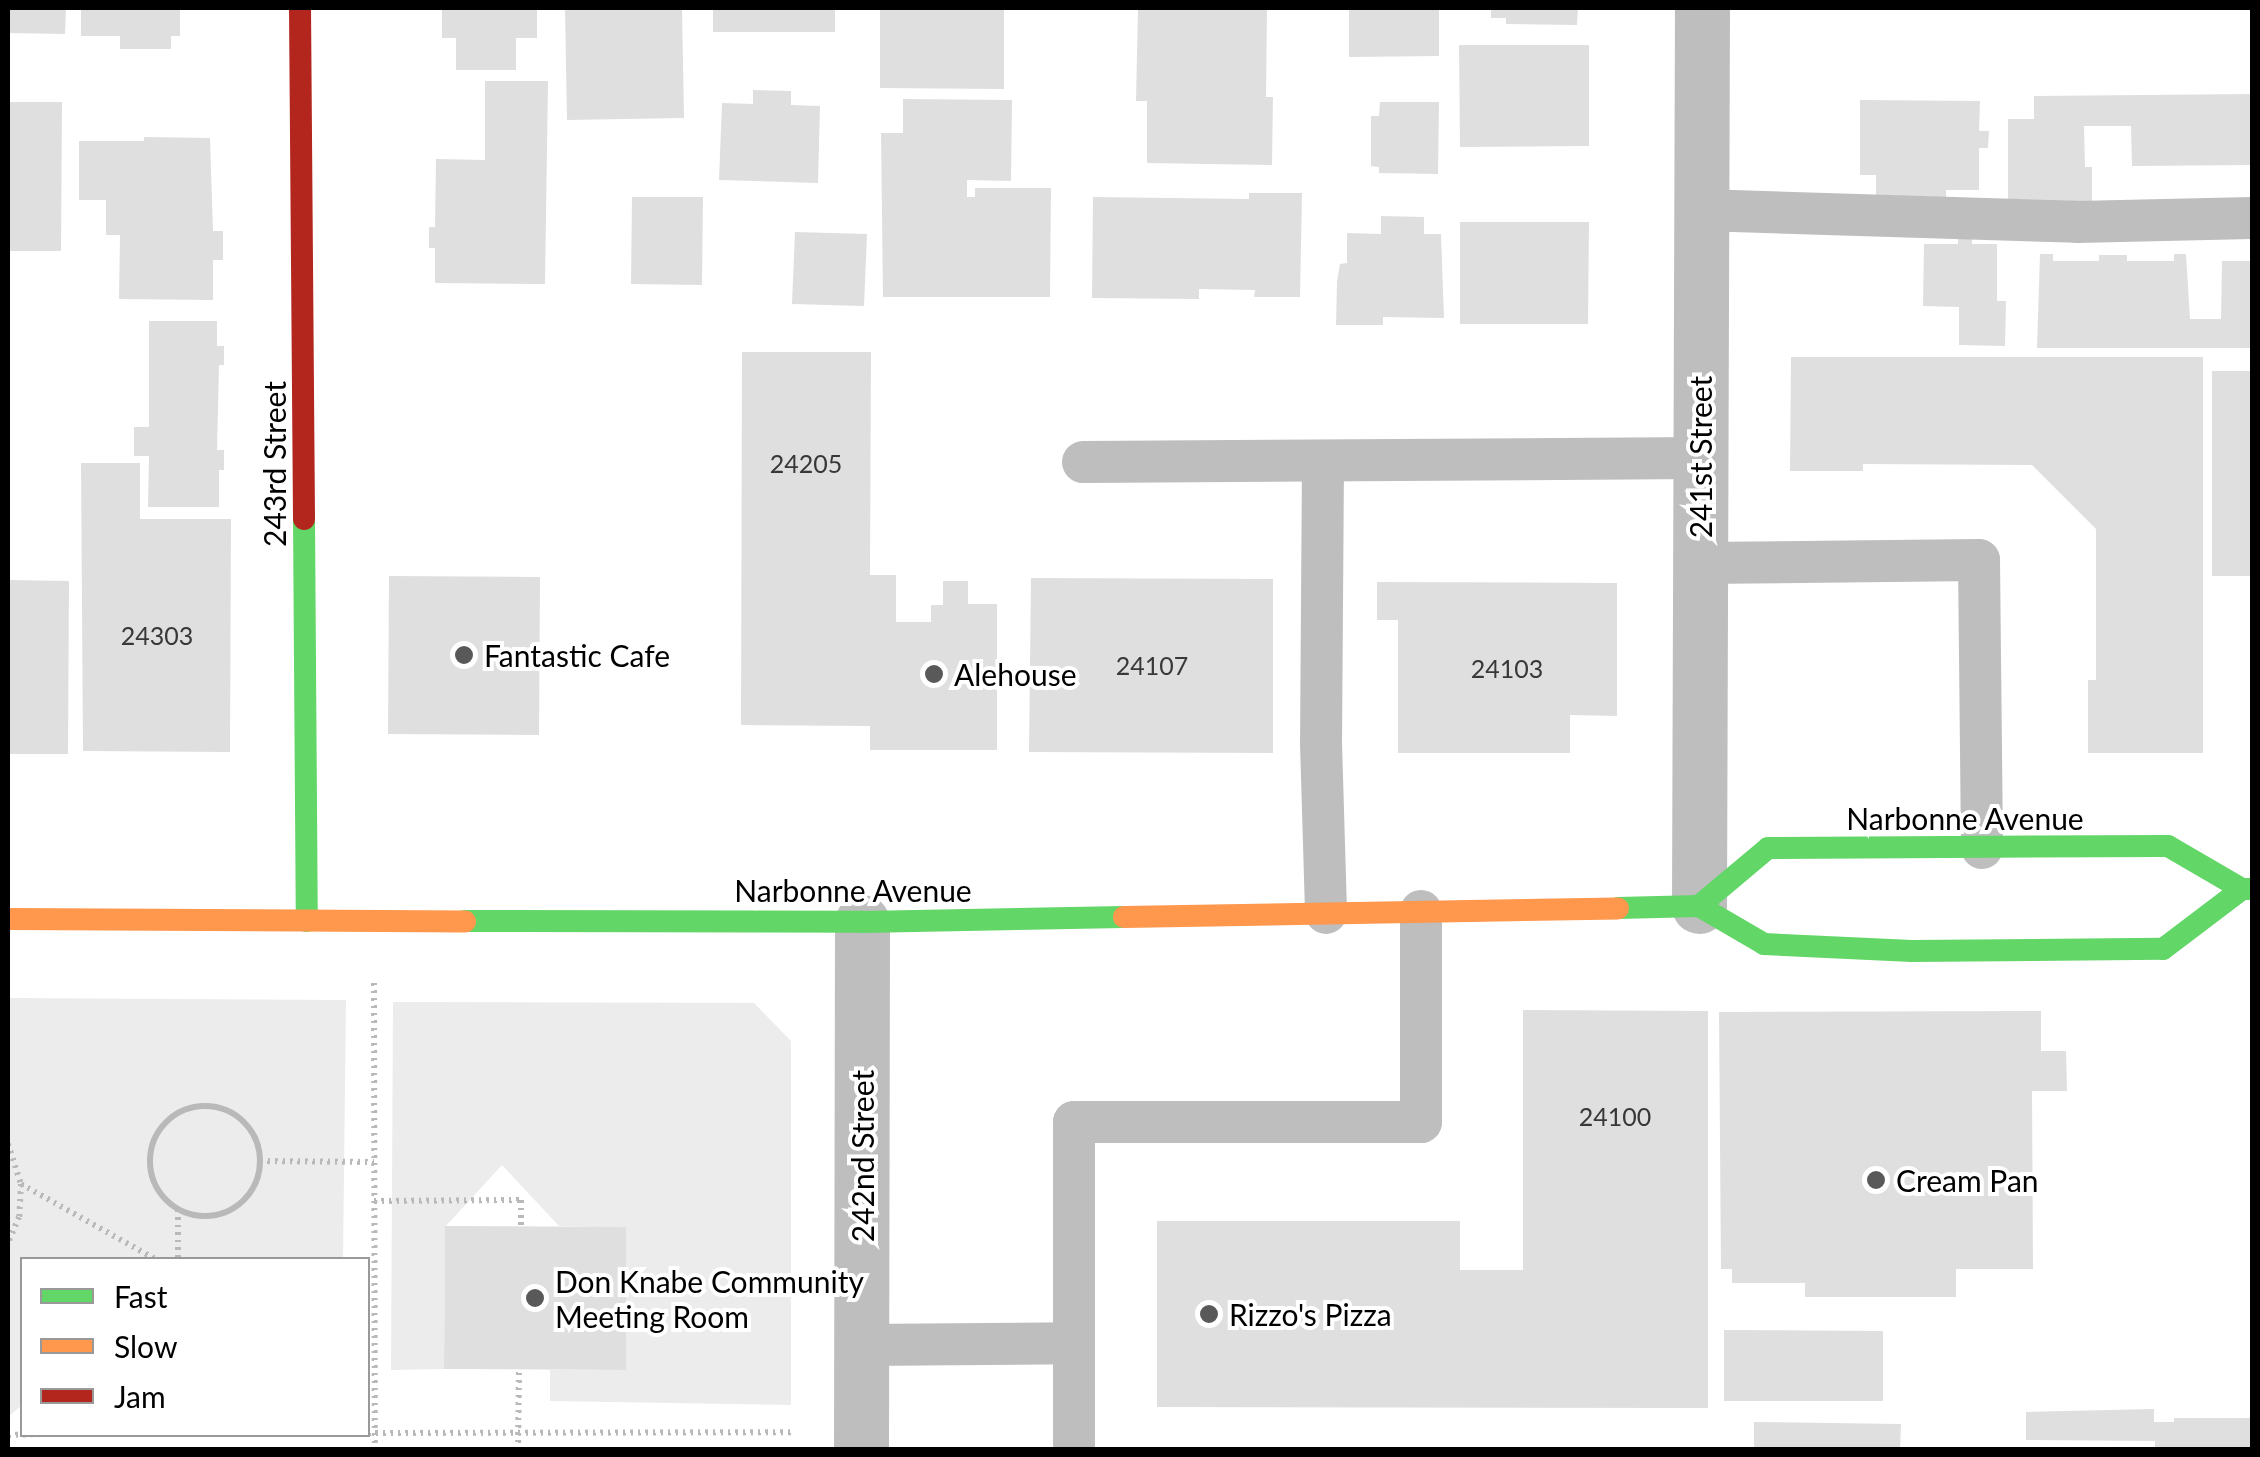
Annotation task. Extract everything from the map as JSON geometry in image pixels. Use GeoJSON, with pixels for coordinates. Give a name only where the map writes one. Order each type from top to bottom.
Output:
{"type":"FeatureCollection","features":[{"type":"Feature","properties":{"kind":"main road","name":"243rd Street"},"geometry":{"type":"LineString","coordinates":[[300,8],[307,921]]}},
{"type":"Feature","properties":{"kind":"main road","name":"Narbonne Avenue"},"geometry":{"type":"LineString","coordinates":[[8,919],[862,922],[1698,906],[1764,944],[1912,951],[2163,949],[2247,889],[2168,846],[1768,848],[1698,906]]}},
{"type":"Feature","properties":{"kind":"street","name":"241st Street"},"geometry":{"type":"LineString","coordinates":[[1698,906],[1702,8]]}},
{"type":"Feature","properties":{"kind":"street","name":"242nd Street"},"geometry":{"type":"LineString","coordinates":[[861,1450],[862,922]]}},
{"type":"Feature","properties":{"kind":"lane"},"geometry":{"type":"LineString","coordinates":[[1701,210],[2077,222],[2252,218]]}},
{"type":"Feature","properties":{"kind":"lane"},"geometry":{"type":"LineString","coordinates":[[1083,462],[1700,458]]}},
{"type":"Feature","properties":{"kind":"lane"},"geometry":{"type":"LineString","coordinates":[[1323,461],[1321,742],[1326,913]]}},
{"type":"Feature","properties":{"kind":"lane"},"geometry":{"type":"LineString","coordinates":[[1700,563],[1978,560],[1982,848]]}},
{"type":"Feature","properties":{"kind":"lane"},"geometry":{"type":"LineString","coordinates":[[1074,1450],[1074,1122],[1421,1122],[1421,911]]}},
{"type":"Feature","properties":{"kind":"lane"},"geometry":{"type":"LineString","coordinates":[[861,1345],[1074,1343]]}},
{"type":"Feature","properties":{"kind":"path"},"geometry":{"type":"LineString","coordinates":[[374,976],[372,1433],[376,1450]]}},
{"type":"Feature","properties":{"kind":"path"},"geometry":{"type":"LineString","coordinates":[[202,1106],[220,1108],[249,1128],[260,1160],[257,1180],[234,1209],[215,1216],[178,1210],[155,1184],[150,1166],[158,1132],[170,1119],[202,1106]]}},
{"type":"Feature","properties":{"kind":"path"},"geometry":{"type":"LineString","coordinates":[[8,1144],[21,1184],[19,1217],[8,1243]]}},
{"type":"Feature","properties":{"kind":"path"},"geometry":{"type":"LineString","coordinates":[[260,1160],[374,1162]]}},
{"type":"Feature","properties":{"kind":"path"},"geometry":{"type":"LineString","coordinates":[[21,1184],[152,1257]]}},
{"type":"Feature","properties":{"kind":"path"},"geometry":{"type":"LineString","coordinates":[[374,1201],[520,1200],[520,1226]]}},
{"type":"Feature","properties":{"kind":"path"},"geometry":{"type":"LineString","coordinates":[[178,1210],[178,1257]]}},
{"type":"Feature","properties":{"kind":"path"},"geometry":{"type":"LineString","coordinates":[[518,1450],[520,1370]]}},
{"type":"Feature","properties":{"kind":"path"},"geometry":{"type":"LineString","coordinates":[[372,1433],[795,1432]]}},
{"type":"Feature","properties":{"kind":"shaded area"},"geometry":{"type":"Polygon","coordinates":[[[8,998],[346,1000],[343,1257],[20,1257],[20,1407],[8,1417],[8,998]]]}},
{"type":"Feature","properties":{"kind":"shaded area"},"geometry":{"type":"Polygon","coordinates":[[[393,1002],[754,1003],[791,1041],[791,1405],[550,1401],[550,1370],[626,1370],[626,1228],[559,1226],[502,1165],[445,1227],[444,1369],[391,1370],[393,1002]]]}},
{"type":"Feature","properties":{"kind":"building"},"geometry":{"type":"Polygon","coordinates":[[[8,8],[66,8],[65,34],[8,33],[8,8]]]}},
{"type":"Feature","properties":{"kind":"building"},"geometry":{"type":"Polygon","coordinates":[[[81,8],[180,8],[180,36],[171,36],[171,49],[120,49],[120,36],[81,36],[81,8]]]}},
{"type":"Feature","properties":{"kind":"building"},"geometry":{"type":"Polygon","coordinates":[[[442,8],[537,8],[537,38],[516,38],[516,70],[456,70],[456,38],[442,38],[442,8]]]}},
{"type":"Feature","properties":{"kind":"building"},"geometry":{"type":"Polygon","coordinates":[[[565,8],[682,8],[684,118],[567,120],[565,8]]]}},
{"type":"Feature","properties":{"kind":"building"},"geometry":{"type":"Polygon","coordinates":[[[713,8],[835,8],[835,32],[713,32],[713,8]]]}},
{"type":"Feature","properties":{"kind":"building"},"geometry":{"type":"Polygon","coordinates":[[[880,8],[1004,8],[1004,89],[880,88],[880,8]]]}},
{"type":"Feature","properties":{"kind":"building"},"geometry":{"type":"Polygon","coordinates":[[[1138,8],[1267,8],[1266,97],[1273,97],[1272,165],[1147,163],[1147,101],[1136,101],[1138,8]]]}},
{"type":"Feature","properties":{"kind":"building"},"geometry":{"type":"Polygon","coordinates":[[[1349,8],[1439,8],[1439,56],[1349,57],[1349,8]]]}},
{"type":"Feature","properties":{"kind":"building"},"geometry":{"type":"Polygon","coordinates":[[[1491,8],[1578,8],[1577,25],[1506,24],[1506,18],[1491,18],[1491,8]]]}},
{"type":"Feature","properties":{"kind":"building"},"geometry":{"type":"Polygon","coordinates":[[[1459,45],[1589,45],[1589,146],[1460,147],[1459,45]]]}},
{"type":"Feature","properties":{"kind":"building"},"geometry":{"type":"Polygon","coordinates":[[[485,81],[548,81],[545,284],[435,283],[435,248],[429,248],[429,227],[435,227],[436,159],[485,160],[485,81]]]}},
{"type":"Feature","properties":{"kind":"building"},"geometry":{"type":"Polygon","coordinates":[[[753,90],[791,91],[791,105],[820,106],[818,183],[719,180],[722,103],[753,104],[753,90]]]}},
{"type":"Feature","properties":{"kind":"building"},"geometry":{"type":"Polygon","coordinates":[[[2252,94],[2252,165],[2132,166],[2131,126],[2084,126],[2085,167],[2092,167],[2092,208],[2008,208],[2008,119],[2034,119],[2034,96],[2252,94]]]}},
{"type":"Feature","properties":{"kind":"building"},"geometry":{"type":"Polygon","coordinates":[[[903,99],[1012,100],[1011,181],[967,180],[967,197],[975,197],[975,188],[1051,188],[1050,297],[883,297],[881,133],[903,133],[903,99]]]}},
{"type":"Feature","properties":{"kind":"building"},"geometry":{"type":"Polygon","coordinates":[[[1860,100],[1980,101],[1979,131],[1989,131],[1988,148],[1979,148],[1979,190],[1946,190],[1946,203],[1876,202],[1876,175],[1860,175],[1860,100]]]}},
{"type":"Feature","properties":{"kind":"building"},"geometry":{"type":"Polygon","coordinates":[[[8,102],[62,102],[61,251],[8,251],[8,102]]]}},
{"type":"Feature","properties":{"kind":"building"},"geometry":{"type":"Polygon","coordinates":[[[1380,102],[1439,102],[1438,174],[1379,173],[1379,167],[1371,166],[1371,116],[1379,116],[1380,102]]]}},
{"type":"Feature","properties":{"kind":"building"},"geometry":{"type":"Polygon","coordinates":[[[144,137],[210,138],[213,231],[223,231],[223,260],[213,260],[213,300],[119,299],[120,235],[106,235],[106,200],[79,200],[79,141],[144,141],[144,137]]]}},
{"type":"Feature","properties":{"kind":"building"},"geometry":{"type":"Polygon","coordinates":[[[1249,193],[1302,193],[1300,297],[1254,297],[1255,290],[1199,289],[1199,299],[1092,298],[1093,197],[1249,199],[1249,193]]]}},
{"type":"Feature","properties":{"kind":"building"},"geometry":{"type":"Polygon","coordinates":[[[632,197],[703,197],[702,285],[631,284],[632,197]]]}},
{"type":"Feature","properties":{"kind":"building"},"geometry":{"type":"Polygon","coordinates":[[[1381,216],[1424,217],[1424,234],[1441,234],[1444,318],[1383,317],[1383,325],[1336,325],[1337,281],[1340,264],[1347,263],[1347,233],[1381,234],[1381,216]]]}},
{"type":"Feature","properties":{"kind":"building"},"geometry":{"type":"Polygon","coordinates":[[[1460,222],[1589,222],[1588,324],[1460,324],[1460,222]]]}},
{"type":"Feature","properties":{"kind":"building"},"geometry":{"type":"Polygon","coordinates":[[[795,232],[867,234],[864,306],[792,304],[795,232]]]}},
{"type":"Feature","properties":{"kind":"building"},"geometry":{"type":"Polygon","coordinates":[[[1958,238],[1972,238],[1972,244],[1997,244],[1997,301],[2006,301],[2005,346],[1959,345],[1959,307],[1923,306],[1924,244],[1958,244],[1958,238]]]}},
{"type":"Feature","properties":{"kind":"building"},"geometry":{"type":"Polygon","coordinates":[[[2040,254],[2053,254],[2053,261],[2099,261],[2099,255],[2127,255],[2127,261],[2174,261],[2174,254],[2186,254],[2190,319],[2221,319],[2222,261],[2252,261],[2252,348],[2037,348],[2040,254]]]}},
{"type":"Feature","properties":{"kind":"building"},"geometry":{"type":"Polygon","coordinates":[[[149,321],[217,321],[217,346],[224,346],[224,365],[219,365],[217,450],[224,450],[224,470],[219,470],[219,507],[148,507],[149,456],[134,456],[134,427],[149,427],[149,321]]]}},
{"type":"Feature","properties":{"kind":"building"},"geometry":{"type":"Polygon","coordinates":[[[742,352],[871,352],[870,575],[896,575],[896,622],[931,622],[931,605],[943,605],[943,581],[968,581],[968,604],[997,604],[997,750],[870,750],[870,726],[741,725],[742,352]]]}},
{"type":"Feature","properties":{"kind":"building"},"geometry":{"type":"Polygon","coordinates":[[[1791,357],[2203,357],[2203,753],[2088,753],[2088,680],[2096,680],[2096,529],[2032,465],[1863,464],[1863,471],[1790,471],[1791,357]]]}},
{"type":"Feature","properties":{"kind":"building"},"geometry":{"type":"Polygon","coordinates":[[[2212,371],[2252,371],[2252,576],[2212,576],[2212,371]]]}},
{"type":"Feature","properties":{"kind":"building"},"geometry":{"type":"Polygon","coordinates":[[[81,463],[140,463],[140,519],[231,519],[230,752],[83,751],[81,463]]]}},
{"type":"Feature","properties":{"kind":"building","name":"Fantastic Cafe"},"geometry":{"type":"Polygon","coordinates":[[[389,576],[540,577],[539,735],[388,734],[389,576]]]}},
{"type":"Feature","properties":{"kind":"building"},"geometry":{"type":"Polygon","coordinates":[[[1031,578],[1273,579],[1273,753],[1029,752],[1031,578]]]}},
{"type":"Feature","properties":{"kind":"building"},"geometry":{"type":"Polygon","coordinates":[[[8,580],[69,581],[68,754],[8,754],[8,580]]]}},
{"type":"Feature","properties":{"kind":"building"},"geometry":{"type":"Polygon","coordinates":[[[1377,582],[1617,583],[1617,716],[1570,715],[1570,753],[1398,753],[1398,620],[1377,620],[1377,582]]]}},
{"type":"Feature","properties":{"kind":"building"},"geometry":{"type":"Polygon","coordinates":[[[1523,1010],[1708,1011],[1708,1408],[1157,1407],[1157,1221],[1460,1221],[1460,1270],[1523,1270],[1523,1010]]]}},
{"type":"Feature","properties":{"kind":"building","name":"Cream Pan"},"geometry":{"type":"Polygon","coordinates":[[[2041,1011],[2041,1051],[2066,1051],[2067,1091],[2032,1091],[2033,1269],[1956,1269],[1956,1297],[1805,1297],[1805,1283],[1732,1283],[1732,1269],[1721,1269],[1719,1012],[2041,1011]]]}},
{"type":"Feature","properties":{"kind":"building","name":"Don Knabe Community Meeting Room"},"geometry":{"type":"Polygon","coordinates":[[[445,1226],[626,1227],[626,1370],[444,1369],[445,1226]]]}},
{"type":"Feature","properties":{"kind":"building"},"geometry":{"type":"Polygon","coordinates":[[[1724,1330],[1883,1331],[1883,1401],[1724,1401],[1724,1330]]]}},
{"type":"Feature","properties":{"kind":"building"},"geometry":{"type":"Polygon","coordinates":[[[2154,1409],[2154,1422],[2174,1422],[2174,1418],[2252,1418],[2252,1450],[2155,1450],[2155,1441],[2026,1440],[2026,1412],[2154,1409]]]}},
{"type":"Feature","properties":{"kind":"building"},"geometry":{"type":"Polygon","coordinates":[[[1754,1422],[1901,1424],[1900,1450],[1754,1450],[1754,1422]]]}},
{"type":"Feature","properties":{"kind":"traffic: fast"},"geometry":{"type":"LineString","coordinates":[[304,519],[307,921]]}},
{"type":"Feature","properties":{"kind":"traffic: fast"},"geometry":{"type":"LineString","coordinates":[[1699,906],[1768,848],[2168,846],[2242,889],[2252,889]]}},
{"type":"Feature","properties":{"kind":"traffic: fast"},"geometry":{"type":"LineString","coordinates":[[1618,908],[1699,906],[1764,944],[1912,951],[2163,949],[2242,889]]}},
{"type":"Feature","properties":{"kind":"traffic: fast"},"geometry":{"type":"LineString","coordinates":[[465,921],[862,922],[1124,917]]}},
{"type":"Feature","properties":{"kind":"traffic: slow"},"geometry":{"type":"LineString","coordinates":[[1124,917],[1618,908]]}},
{"type":"Feature","properties":{"kind":"traffic: slow"},"geometry":{"type":"LineString","coordinates":[[8,919],[465,921]]}},
{"type":"Feature","properties":{"kind":"traffic: jam"},"geometry":{"type":"LineString","coordinates":[[300,8],[304,519]]}},
{"type":"Feature","properties":{"kind":"place","name":"Fantastic Cafe"},"geometry":{"type":"Point","coordinates":[464,655]}},
{"type":"Feature","properties":{"kind":"place","name":"Alehouse"},"geometry":{"type":"Point","coordinates":[934,674]}},
{"type":"Feature","properties":{"kind":"place","name":"Cream Pan"},"geometry":{"type":"Point","coordinates":[1876,1180]}},
{"type":"Feature","properties":{"kind":"place","name":"Don Knabe Community Meeting Room"},"geometry":{"type":"Point","coordinates":[535,1298]}},
{"type":"Feature","properties":{"kind":"place","name":"Rizzo's Pizza"},"geometry":{"type":"Point","coordinates":[1209,1314]}}]}
